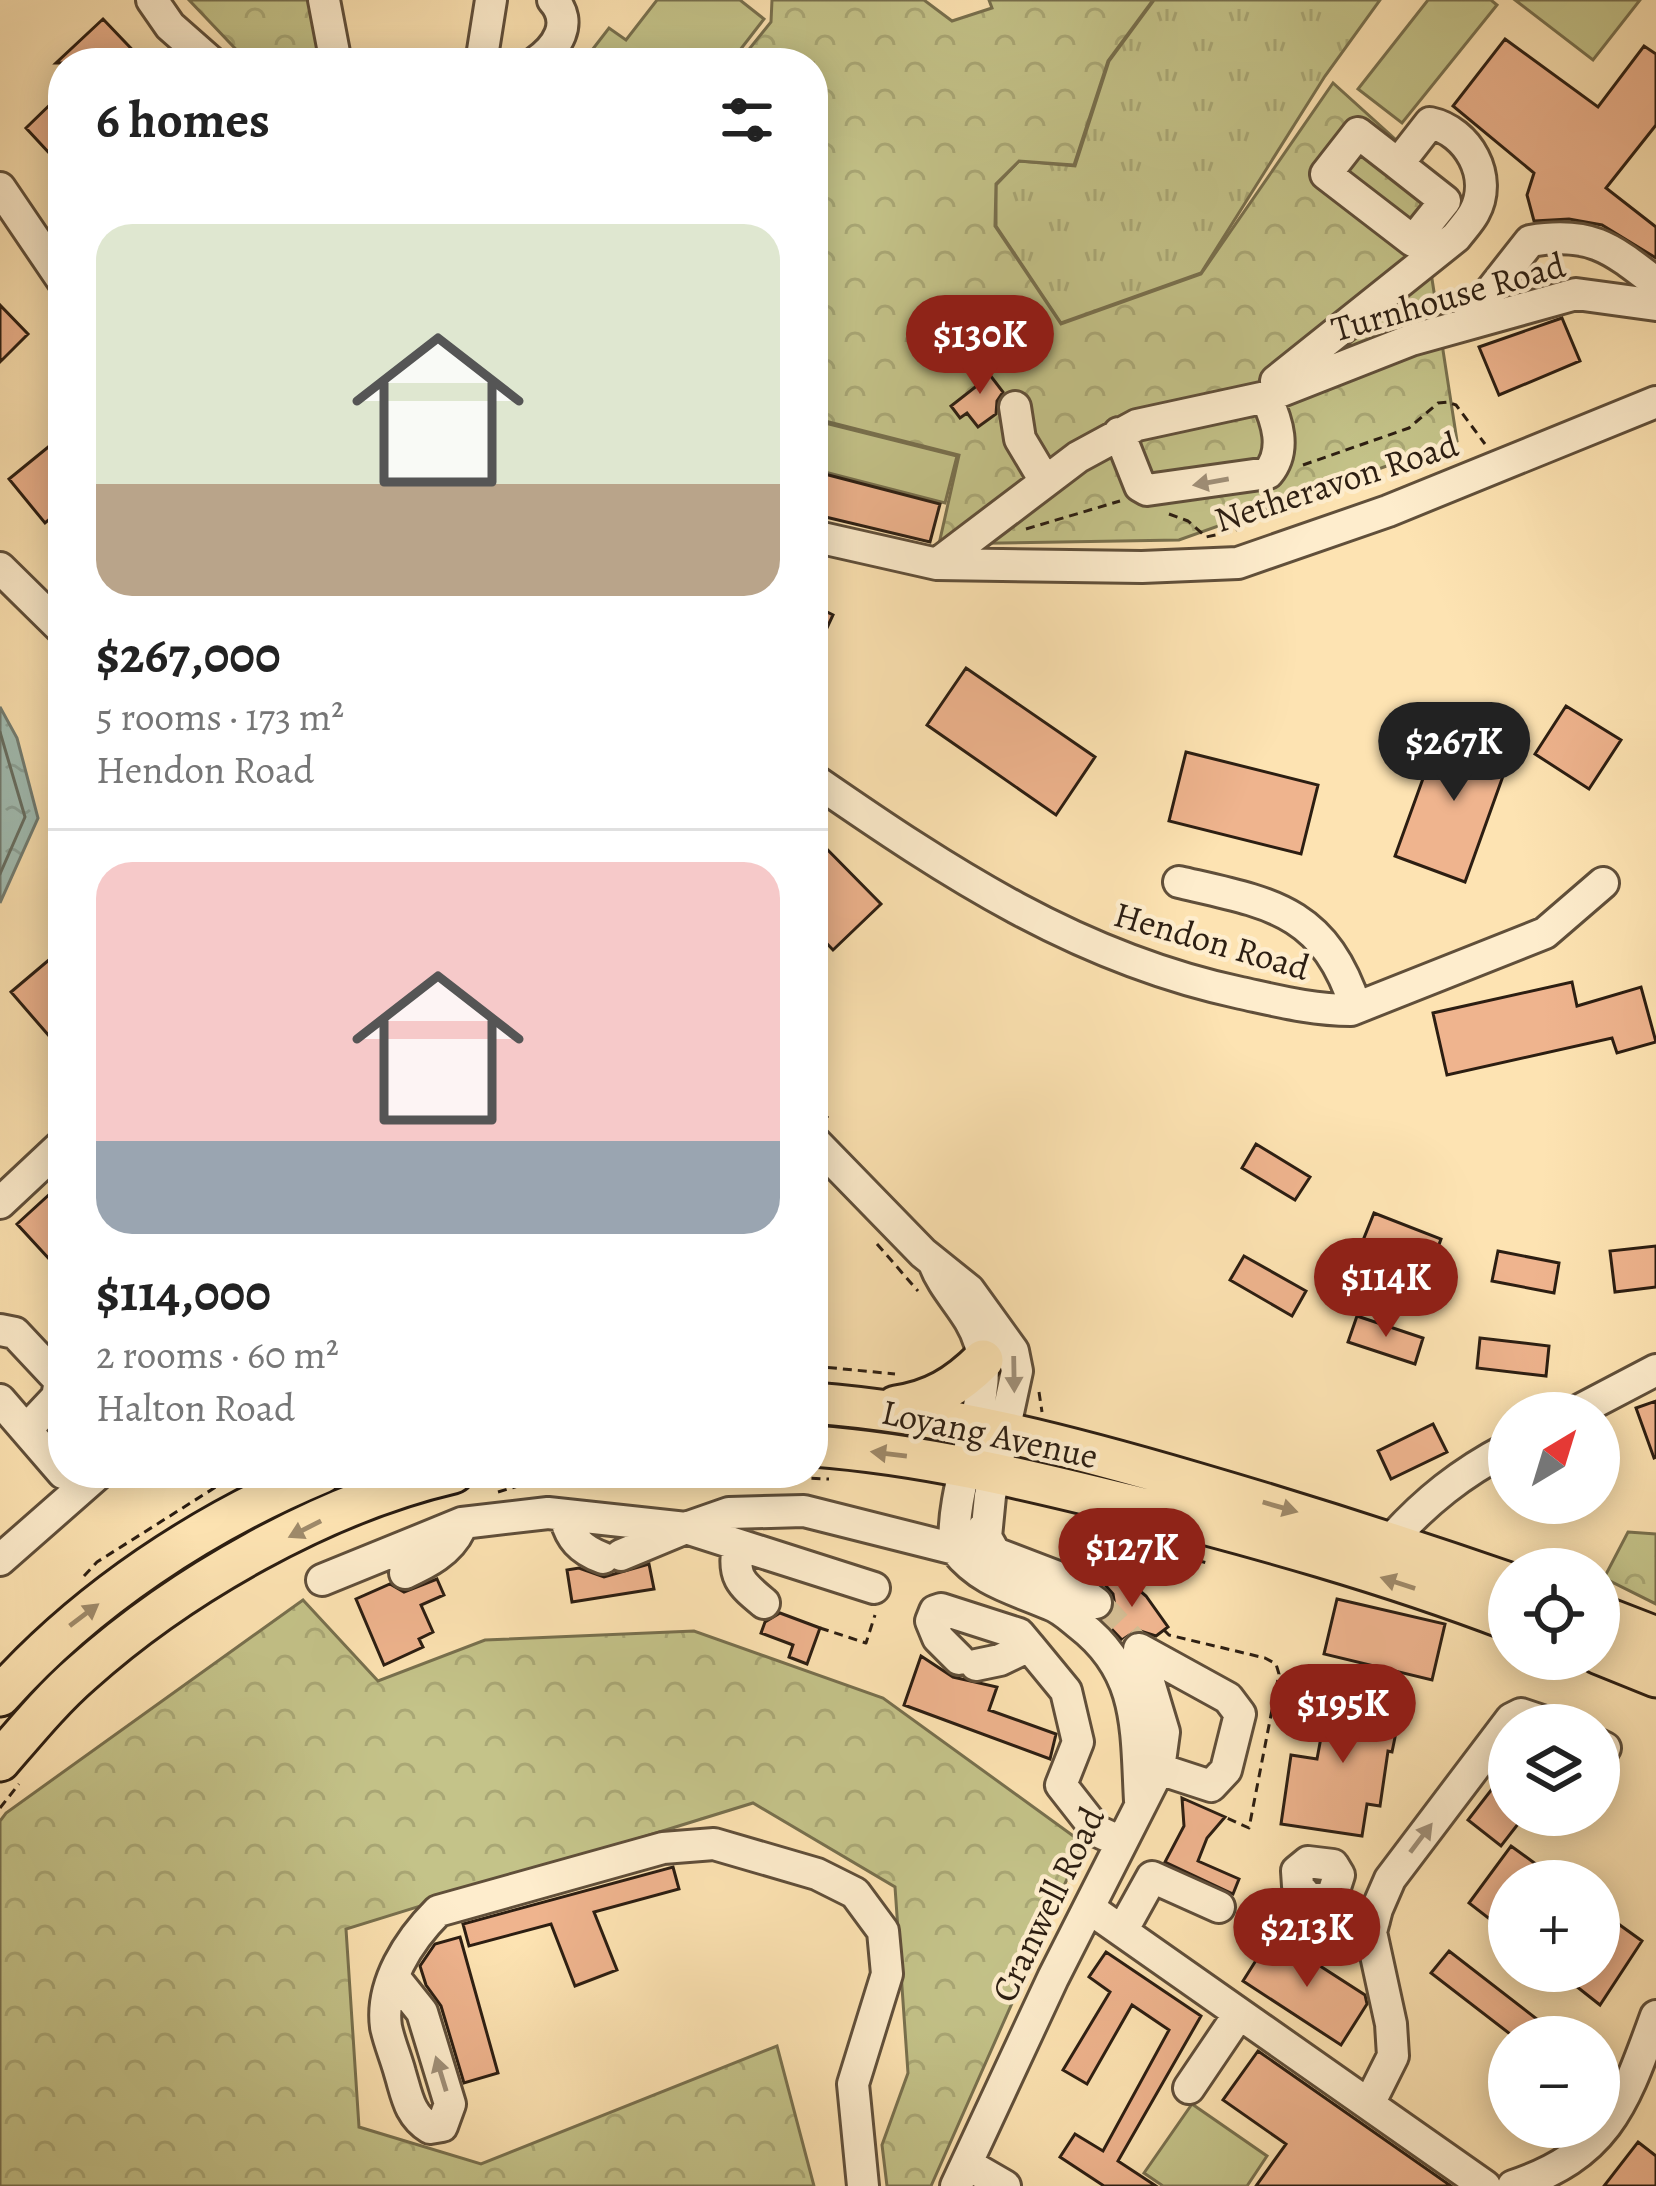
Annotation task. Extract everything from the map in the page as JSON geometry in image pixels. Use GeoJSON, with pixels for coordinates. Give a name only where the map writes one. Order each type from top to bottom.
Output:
{"type":"FeatureCollection","features":[{"type":"Feature","properties":{"kind":"main road"},"geometry":{"type":"LineString","coordinates":[[886,1391],[920,1402],[942,1393],[982,1360]]}},
{"type":"Feature","properties":{"kind":"main road","name":"Loyang Avenue"},"geometry":{"type":"LineString","coordinates":[[828,1401],[886,1391],[1003,1432],[1390,1541],[1488,1576]]}},
{"type":"Feature","properties":{"kind":"main road","name":"Loyang Avenue"},"geometry":{"type":"LineString","coordinates":[[828,1463],[980,1469],[1222,1528],[1488,1613]]}},
{"type":"Feature","properties":{"kind":"main road"},"geometry":{"type":"LineString","coordinates":[[0,1696],[72,1624],[156,1563],[221,1522],[291,1488]]}},
{"type":"Feature","properties":{"kind":"main road"},"geometry":{"type":"LineString","coordinates":[[12,1770],[80,1674],[129,1634],[214,1577],[316,1522],[403,1488]]}},
{"type":"Feature","properties":{"kind":"main road"},"geometry":{"type":"LineString","coordinates":[[1620,1623],[1656,1637]]}},
{"type":"Feature","properties":{"kind":"main road"},"geometry":{"type":"LineString","coordinates":[[1620,1662],[1656,1677]]}},
{"type":"Feature","properties":{"kind":"street"},"geometry":{"type":"LineString","coordinates":[[152,0],[170,26],[195,48]]}},
{"type":"Feature","properties":{"kind":"street"},"geometry":{"type":"LineString","coordinates":[[324,0],[333,48]]}},
{"type":"Feature","properties":{"kind":"street"},"geometry":{"type":"LineString","coordinates":[[483,48],[491,0]]}},
{"type":"Feature","properties":{"kind":"street"},"geometry":{"type":"LineString","coordinates":[[553,0],[562,10],[563,26],[554,48]]}},
{"type":"Feature","properties":{"kind":"street"},"geometry":{"type":"LineString","coordinates":[[1119,433],[1140,486],[1148,490],[1268,473],[1274,468],[1280,442],[1266,397],[1276,381],[1456,237],[1476,210],[1481,184],[1475,160],[1458,135],[1446,127],[1430,124],[1398,164]]}},
{"type":"Feature","properties":{"kind":"street"},"geometry":{"type":"LineString","coordinates":[[0,188],[48,258]]}},
{"type":"Feature","properties":{"kind":"street"},"geometry":{"type":"LineString","coordinates":[[1464,325],[1530,242],[1548,238],[1606,244],[1656,283]]}},
{"type":"Feature","properties":{"kind":"street","name":"Turnhouse Road"},"geometry":{"type":"LineString","coordinates":[[937,564],[1045,481],[1136,424],[1266,397],[1366,357],[1576,295],[1656,305]]}},
{"type":"Feature","properties":{"kind":"street"},"geometry":{"type":"LineString","coordinates":[[1352,323],[1366,357]]}},
{"type":"Feature","properties":{"kind":"street","name":"Netheravon Road"},"geometry":{"type":"LineString","coordinates":[[828,539],[937,564],[1142,567],[1238,563],[1388,512],[1656,402]]}},
{"type":"Feature","properties":{"kind":"street"},"geometry":{"type":"LineString","coordinates":[[1016,407],[1020,439],[1045,481]]}},
{"type":"Feature","properties":{"kind":"street"},"geometry":{"type":"LineString","coordinates":[[0,568],[48,615]]}},
{"type":"Feature","properties":{"kind":"street","name":"Hendon Road"},"geometry":{"type":"LineString","coordinates":[[828,789],[940,866],[1082,943],[1201,985],[1318,1010],[1357,1008],[1545,933],[1603,883]]}},
{"type":"Feature","properties":{"kind":"street"},"geometry":{"type":"LineString","coordinates":[[1179,882],[1272,904],[1294,917],[1338,959],[1357,1008]]}},
{"type":"Feature","properties":{"kind":"street"},"geometry":{"type":"LineString","coordinates":[[828,1138],[934,1263],[969,1290],[1013,1351],[1017,1372],[1003,1432],[980,1469],[965,1532],[984,1579],[1056,1606],[1100,1640],[1120,1667],[1136,1726],[1140,1801]]}},
{"type":"Feature","properties":{"kind":"street"},"geometry":{"type":"LineString","coordinates":[[0,1203],[48,1158]]}},
{"type":"Feature","properties":{"kind":"street"},"geometry":{"type":"LineString","coordinates":[[934,1263],[940,1280],[968,1313],[1003,1432]]}},
{"type":"Feature","properties":{"kind":"street"},"geometry":{"type":"LineString","coordinates":[[0,1330],[15,1333],[48,1369]]}},
{"type":"Feature","properties":{"kind":"street"},"geometry":{"type":"LineString","coordinates":[[1614,1392],[1656,1370]]}},
{"type":"Feature","properties":{"kind":"street"},"geometry":{"type":"LineString","coordinates":[[48,1400],[9,1415],[48,1452]]}},
{"type":"Feature","properties":{"kind":"street"},"geometry":{"type":"LineString","coordinates":[[1390,1541],[1423,1504],[1488,1459]]}},
{"type":"Feature","properties":{"kind":"street"},"geometry":{"type":"LineString","coordinates":[[0,1561],[65,1488]]}},
{"type":"Feature","properties":{"kind":"street"},"geometry":{"type":"LineString","coordinates":[[565,1515],[568,1531],[585,1551],[612,1556],[729,1513],[804,1511],[965,1532],[995,1553],[1063,1579],[1096,1603]]}},
{"type":"Feature","properties":{"kind":"street"},"geometry":{"type":"LineString","coordinates":[[462,1523],[454,1541],[429,1562],[397,1576],[336,1574],[462,1523],[548,1513],[686,1528],[874,1588]]}},
{"type":"Feature","properties":{"kind":"street"},"geometry":{"type":"LineString","coordinates":[[738,1545],[735,1561],[741,1584],[764,1603]]}},
{"type":"Feature","properties":{"kind":"street"},"geometry":{"type":"LineString","coordinates":[[1029,1646],[1000,1660],[967,1662],[938,1639],[931,1621],[934,1611],[941,1609],[1018,1634],[1029,1646],[1066,1691],[1078,1742],[1061,1785],[1096,1831],[1120,1842]]}},
{"type":"Feature","properties":{"kind":"street","name":"Cranwell Road"},"geometry":{"type":"LineString","coordinates":[[962,2175],[1159,1769],[1164,1732],[1139,1649],[1205,1686]]}},
{"type":"Feature","properties":{"kind":"street"},"geometry":{"type":"LineString","coordinates":[[1159,1769],[1204,1786],[1219,1780],[1226,1770],[1240,1714],[1234,1704],[1205,1686],[1164,1732]]}},
{"type":"Feature","properties":{"kind":"street"},"geometry":{"type":"LineString","coordinates":[[1369,2104],[1393,2056],[1371,1931],[1374,1921],[1390,1880],[1488,1747]]}},
{"type":"Feature","properties":{"kind":"street"},"geometry":{"type":"LineString","coordinates":[[394,1977],[414,1935],[438,1911],[663,1848],[714,1844],[817,1874],[855,1893],[883,1931],[887,1974],[854,2084],[863,2186]]}},
{"type":"Feature","properties":{"kind":"street"},"geometry":{"type":"LineString","coordinates":[[1122,1931],[1152,1876],[1219,1907]]}},
{"type":"Feature","properties":{"kind":"street"},"geometry":{"type":"LineString","coordinates":[[1331,1900],[1338,1915],[1374,1921]]}},
{"type":"Feature","properties":{"kind":"street"},"geometry":{"type":"LineString","coordinates":[[1090,1908],[1485,2186]]}},
{"type":"Feature","properties":{"kind":"street"},"geometry":{"type":"LineString","coordinates":[[1190,2088],[1239,2014]]}},
{"type":"Feature","properties":{"kind":"street"},"geometry":{"type":"LineString","coordinates":[[1513,2186],[1560,2167],[1606,2129],[1627,2096],[1656,2015]]}},
{"type":"Feature","properties":{"kind":"street"},"geometry":{"type":"LineString","coordinates":[[962,2175],[1005,2186]]}},
{"type":"Feature","properties":{"kind":"path"},"geometry":{"type":"LineString","coordinates":[[874,1241],[918,1291]]}},
{"type":"Feature","properties":{"kind":"path"},"geometry":{"type":"LineString","coordinates":[[828,1371],[886,1391]]}},
{"type":"Feature","properties":{"kind":"path"},"geometry":{"type":"LineString","coordinates":[[1003,1432],[1043,1409],[1037,1386]]}},
{"type":"Feature","properties":{"kind":"path"},"geometry":{"type":"LineString","coordinates":[[1139,1589],[1170,1553],[1211,1564]]}},
{"type":"Feature","properties":{"kind":"path"},"geometry":{"type":"LineString","coordinates":[[0,1808],[12,1770]]}},
{"type":"Feature","properties":{"kind":"green space"},"geometry":{"type":"Polygon","coordinates":[[[189,0],[327,0],[319,48],[235,48],[189,0]]]}},
{"type":"Feature","properties":{"kind":"green space"},"geometry":{"type":"Polygon","coordinates":[[[657,0],[740,0],[764,19],[742,48],[594,48],[609,28],[626,40],[657,0]]]}},
{"type":"Feature","properties":{"kind":"green space"},"geometry":{"type":"Polygon","coordinates":[[[772,0],[924,0],[952,21],[992,8],[989,0],[1153,0],[1108,61],[1074,165],[1019,161],[996,184],[995,226],[1061,324],[1201,274],[1333,83],[1396,140],[1380,161],[1428,208],[1403,243],[1432,279],[1457,441],[1179,540],[939,544],[959,455],[828,422],[828,48],[750,48],[771,22],[772,0]]]}},
{"type":"Feature","properties":{"kind":"green space"},"geometry":{"type":"Polygon","coordinates":[[[1154,0],[1380,0],[1325,76],[1201,273],[1061,323],[996,226],[996,185],[1019,161],[1075,166],[1109,61],[1154,0]]]}},
{"type":"Feature","properties":{"kind":"green space"},"geometry":{"type":"Polygon","coordinates":[[[1428,0],[1491,0],[1497,5],[1402,123],[1358,89],[1428,0]]]}},
{"type":"Feature","properties":{"kind":"green space"},"geometry":{"type":"Polygon","coordinates":[[[1515,0],[1640,0],[1593,60],[1515,0]]]}},
{"type":"Feature","properties":{"kind":"green space"},"geometry":{"type":"Polygon","coordinates":[[[828,424],[957,456],[945,503],[828,473],[828,424]]]}},
{"type":"Feature","properties":{"kind":"green space"},"geometry":{"type":"Polygon","coordinates":[[[1628,1532],[1656,1534],[1656,1604],[1620,1586],[1620,1548],[1628,1532]]]}},
{"type":"Feature","properties":{"kind":"green space"},"geometry":{"type":"Polygon","coordinates":[[[303,1600],[378,1681],[485,1640],[694,1631],[883,1698],[1083,1843],[931,2186],[887,2186],[882,2145],[908,2073],[895,1887],[753,1803],[346,1929],[359,2127],[481,2164],[777,2046],[814,2186],[0,2186],[0,1821],[303,1600]]]}},
{"type":"Feature","properties":{"kind":"green space"},"geometry":{"type":"Polygon","coordinates":[[[1192,2104],[1267,2156],[1247,2186],[1163,2186],[1144,2173],[1192,2104]]]}},
{"type":"Feature","properties":{"kind":"water"},"geometry":{"type":"Polygon","coordinates":[[[0,707],[17,738],[38,818],[0,903],[0,707]]]}},
{"type":"Feature","properties":{"kind":"building"},"geometry":{"type":"Polygon","coordinates":[[[103,19],[131,48],[72,48],[103,19]]]}},
{"type":"Feature","properties":{"kind":"building"},"geometry":{"type":"Polygon","coordinates":[[[1505,39],[1598,107],[1644,46],[1656,54],[1656,125],[1606,188],[1656,227],[1656,258],[1602,225],[1569,219],[1534,221],[1527,195],[1534,173],[1453,106],[1505,39]]]}},
{"type":"Feature","properties":{"kind":"building"},"geometry":{"type":"Polygon","coordinates":[[[48,107],[48,152],[26,128],[48,107]]]}},
{"type":"Feature","properties":{"kind":"building"},"geometry":{"type":"Polygon","coordinates":[[[0,305],[28,334],[0,362],[0,305]]]}},
{"type":"Feature","properties":{"kind":"building"},"geometry":{"type":"Polygon","coordinates":[[[1562,318],[1580,361],[1499,395],[1479,347],[1562,318]]]}},
{"type":"Feature","properties":{"kind":"building"},"geometry":{"type":"Polygon","coordinates":[[[980,362],[1003,392],[996,414],[978,427],[967,413],[960,418],[951,406],[978,385],[968,371],[980,362]]]}},
{"type":"Feature","properties":{"kind":"building"},"geometry":{"type":"Polygon","coordinates":[[[48,447],[48,520],[45,523],[9,479],[48,447]]]}},
{"type":"Feature","properties":{"kind":"building"},"geometry":{"type":"Polygon","coordinates":[[[828,475],[940,504],[930,542],[828,518],[828,475]]]}},
{"type":"Feature","properties":{"kind":"building"},"geometry":{"type":"Polygon","coordinates":[[[966,668],[1095,757],[1056,815],[927,725],[966,668]]]}},
{"type":"Feature","properties":{"kind":"building"},"geometry":{"type":"Polygon","coordinates":[[[1566,706],[1621,740],[1589,789],[1535,754],[1566,706]]]}},
{"type":"Feature","properties":{"kind":"building"},"geometry":{"type":"Polygon","coordinates":[[[1442,726],[1512,751],[1465,882],[1395,856],[1442,726]]]}},
{"type":"Feature","properties":{"kind":"building"},"geometry":{"type":"Polygon","coordinates":[[[1186,752],[1318,785],[1301,854],[1169,821],[1186,752]]]}},
{"type":"Feature","properties":{"kind":"building"},"geometry":{"type":"Polygon","coordinates":[[[828,850],[881,904],[833,950],[828,945],[828,850]]]}},
{"type":"Feature","properties":{"kind":"building"},"geometry":{"type":"Polygon","coordinates":[[[48,961],[48,1035],[11,992],[48,961]]]}},
{"type":"Feature","properties":{"kind":"building"},"geometry":{"type":"Polygon","coordinates":[[[1572,982],[1577,1006],[1641,987],[1656,1042],[1617,1053],[1612,1038],[1447,1075],[1433,1013],[1572,982]]]}},
{"type":"Feature","properties":{"kind":"building"},"geometry":{"type":"Polygon","coordinates":[[[1256,1144],[1310,1177],[1295,1200],[1242,1168],[1256,1144]]]}},
{"type":"Feature","properties":{"kind":"building"},"geometry":{"type":"Polygon","coordinates":[[[48,1196],[48,1258],[17,1224],[48,1196]]]}},
{"type":"Feature","properties":{"kind":"building"},"geometry":{"type":"Polygon","coordinates":[[[1374,1213],[1441,1239],[1432,1264],[1364,1238],[1374,1213]]]}},
{"type":"Feature","properties":{"kind":"building"},"geometry":{"type":"Polygon","coordinates":[[[1656,1246],[1656,1287],[1615,1292],[1610,1251],[1656,1246]]]}},
{"type":"Feature","properties":{"kind":"building"},"geometry":{"type":"Polygon","coordinates":[[[1498,1251],[1559,1263],[1554,1293],[1492,1281],[1498,1251]]]}},
{"type":"Feature","properties":{"kind":"building"},"geometry":{"type":"Polygon","coordinates":[[[1244,1256],[1306,1291],[1292,1316],[1230,1280],[1244,1256]]]}},
{"type":"Feature","properties":{"kind":"building"},"geometry":{"type":"Polygon","coordinates":[[[1357,1316],[1423,1338],[1415,1364],[1348,1342],[1357,1316]]]}},
{"type":"Feature","properties":{"kind":"building"},"geometry":{"type":"Polygon","coordinates":[[[1480,1338],[1549,1346],[1546,1376],[1477,1368],[1480,1338]]]}},
{"type":"Feature","properties":{"kind":"building"},"geometry":{"type":"Polygon","coordinates":[[[1656,1401],[1656,1457],[1654,1458],[1636,1408],[1656,1401]]]}},
{"type":"Feature","properties":{"kind":"building"},"geometry":{"type":"Polygon","coordinates":[[[1433,1424],[1447,1452],[1391,1479],[1378,1451],[1433,1424]]]}},
{"type":"Feature","properties":{"kind":"building"},"geometry":{"type":"Polygon","coordinates":[[[649,1564],[654,1589],[572,1602],[567,1570],[579,1568],[604,1577],[649,1564]]]}},
{"type":"Feature","properties":{"kind":"building"},"geometry":{"type":"Polygon","coordinates":[[[1115,1569],[1146,1596],[1168,1627],[1156,1636],[1137,1630],[1122,1640],[1104,1621],[1115,1606],[1106,1586],[1115,1569]]]}},
{"type":"Feature","properties":{"kind":"building"},"geometry":{"type":"Polygon","coordinates":[[[437,1579],[444,1595],[421,1605],[433,1632],[419,1639],[423,1647],[384,1665],[356,1599],[390,1584],[404,1592],[437,1579]]]}},
{"type":"Feature","properties":{"kind":"building"},"geometry":{"type":"Polygon","coordinates":[[[1337,1599],[1445,1624],[1432,1680],[1324,1654],[1337,1599]]]}},
{"type":"Feature","properties":{"kind":"building"},"geometry":{"type":"Polygon","coordinates":[[[780,1613],[820,1628],[807,1664],[789,1657],[793,1645],[761,1633],[765,1622],[780,1613]]]}},
{"type":"Feature","properties":{"kind":"building"},"geometry":{"type":"Polygon","coordinates":[[[921,1656],[953,1677],[997,1687],[989,1710],[1056,1734],[1050,1759],[904,1705],[921,1656]]]}},
{"type":"Feature","properties":{"kind":"building"},"geometry":{"type":"Polygon","coordinates":[[[1330,1689],[1402,1703],[1392,1752],[1388,1751],[1380,1806],[1367,1804],[1362,1836],[1281,1824],[1291,1755],[1317,1759],[1330,1689]]]}},
{"type":"Feature","properties":{"kind":"building"},"geometry":{"type":"Polygon","coordinates":[[[1488,1794],[1488,1836],[1468,1820],[1488,1794]]]}},
{"type":"Feature","properties":{"kind":"building"},"geometry":{"type":"Polygon","coordinates":[[[1182,1798],[1225,1817],[1207,1838],[1198,1861],[1239,1879],[1233,1894],[1165,1862],[1184,1826],[1182,1798]]]}},
{"type":"Feature","properties":{"kind":"building"},"geometry":{"type":"Polygon","coordinates":[[[1488,1836],[1509,1836],[1501,1846],[1488,1836]]]}},
{"type":"Feature","properties":{"kind":"building"},"geometry":{"type":"Polygon","coordinates":[[[1511,1846],[1530,1860],[1501,1860],[1511,1846]]]}},
{"type":"Feature","properties":{"kind":"building"},"geometry":{"type":"Polygon","coordinates":[[[673,1867],[679,1889],[594,1912],[617,1970],[575,1986],[551,1924],[469,1946],[463,1924],[673,1867]]]}},
{"type":"Feature","properties":{"kind":"building"},"geometry":{"type":"Polygon","coordinates":[[[1488,1877],[1488,1918],[1469,1903],[1488,1877]]]}},
{"type":"Feature","properties":{"kind":"building"},"geometry":{"type":"Polygon","coordinates":[[[1620,1925],[1642,1941],[1620,1975],[1620,1925]]]}},
{"type":"Feature","properties":{"kind":"building"},"geometry":{"type":"Polygon","coordinates":[[[1272,1935],[1365,1995],[1367,2004],[1341,2045],[1243,1981],[1272,1935]]]}},
{"type":"Feature","properties":{"kind":"building"},"geometry":{"type":"Polygon","coordinates":[[[460,1937],[498,2073],[464,2083],[441,2006],[420,1966],[435,1944],[460,1937]]]}},
{"type":"Feature","properties":{"kind":"building"},"geometry":{"type":"Polygon","coordinates":[[[1449,1951],[1488,1981],[1488,1992],[1502,1992],[1533,2016],[1488,2017],[1431,1973],[1449,1951]]]}},
{"type":"Feature","properties":{"kind":"building"},"geometry":{"type":"Polygon","coordinates":[[[1106,1952],[1201,2016],[1118,2161],[1156,2186],[1104,2186],[1060,2157],[1075,2134],[1103,2151],[1169,2030],[1132,2005],[1087,2084],[1063,2070],[1110,1992],[1089,1977],[1106,1952]]]}},
{"type":"Feature","properties":{"kind":"building"},"geometry":{"type":"Polygon","coordinates":[[[1584,1992],[1609,1992],[1600,2005],[1584,1992]]]}},
{"type":"Feature","properties":{"kind":"building"},"geometry":{"type":"Polygon","coordinates":[[[1258,2051],[1451,2186],[1256,2186],[1286,2144],[1223,2100],[1258,2051]]]}},
{"type":"Feature","properties":{"kind":"building"},"geometry":{"type":"Polygon","coordinates":[[[1638,2142],[1656,2156],[1656,2186],[1604,2186],[1638,2142]]]}},
{"type":"Feature","properties":{"kind":"tunnel"},"geometry":{"type":"LineString","coordinates":[[1096,1603],[1139,1649]]}}]}
